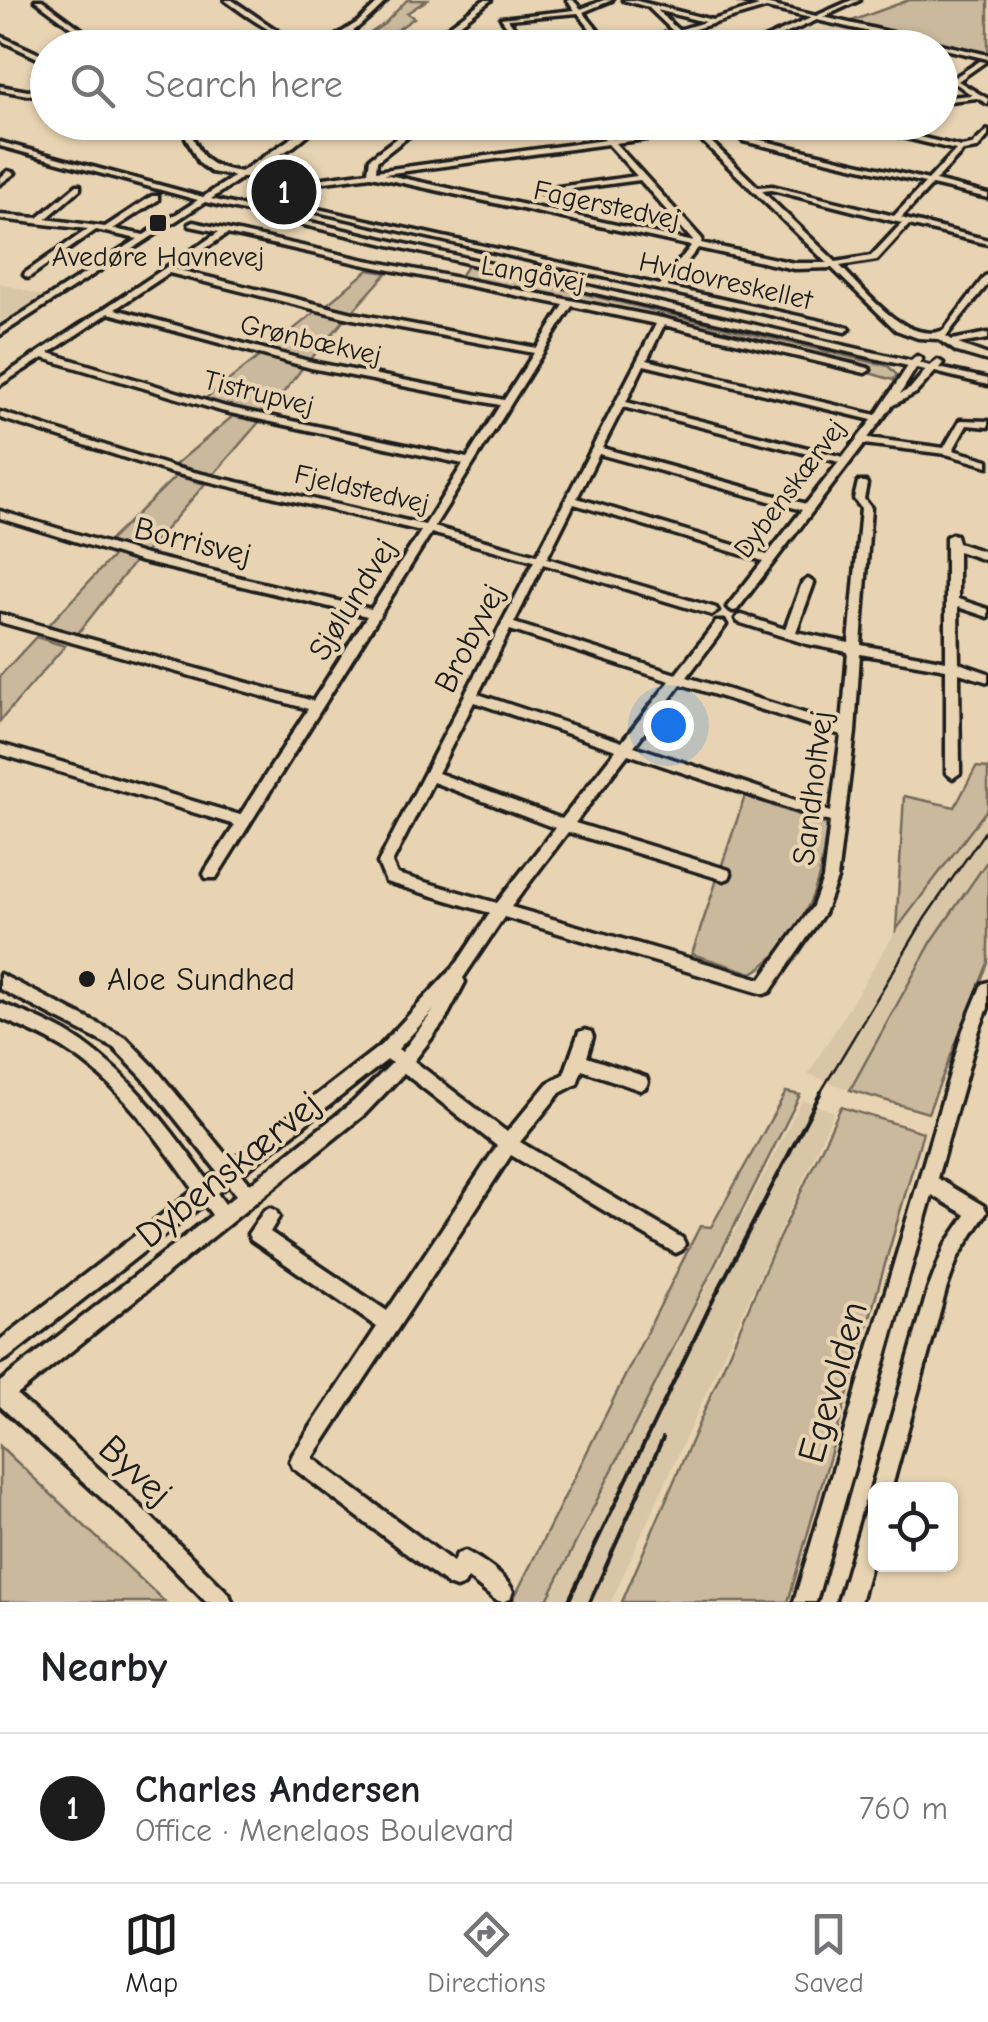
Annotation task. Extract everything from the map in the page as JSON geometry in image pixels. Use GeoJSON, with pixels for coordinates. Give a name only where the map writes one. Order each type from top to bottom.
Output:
{"type":"FeatureCollection","features":[{"type":"Feature","properties":{"kind":"street"},"geometry":{"type":"LineString","coordinates":[[38,0],[79,30]]}},
{"type":"Feature","properties":{"kind":"street"},"geometry":{"type":"LineString","coordinates":[[228,0],[272,30]]}},
{"type":"Feature","properties":{"kind":"street"},"geometry":{"type":"LineString","coordinates":[[350,30],[384,0]]}},
{"type":"Feature","properties":{"kind":"street"},"geometry":{"type":"LineString","coordinates":[[447,30],[488,0]]}},
{"type":"Feature","properties":{"kind":"street"},"geometry":{"type":"LineString","coordinates":[[570,0],[595,30]]}},
{"type":"Feature","properties":{"kind":"street"},"geometry":{"type":"LineString","coordinates":[[513,30],[504,18],[581,11],[609,0]]}},
{"type":"Feature","properties":{"kind":"street"},"geometry":{"type":"LineString","coordinates":[[626,0],[713,22]]}},
{"type":"Feature","properties":{"kind":"street"},"geometry":{"type":"LineString","coordinates":[[740,0],[871,30]]}},
{"type":"Feature","properties":{"kind":"street"},"geometry":{"type":"LineString","coordinates":[[785,30],[858,0]]}},
{"type":"Feature","properties":{"kind":"street"},"geometry":{"type":"LineString","coordinates":[[651,6],[673,30]]}},
{"type":"Feature","properties":{"kind":"street"},"geometry":{"type":"LineString","coordinates":[[686,30],[766,6]]}},
{"type":"Feature","properties":{"kind":"street"},"geometry":{"type":"LineString","coordinates":[[0,38],[30,53]]}},
{"type":"Feature","properties":{"kind":"street"},"geometry":{"type":"LineString","coordinates":[[958,52],[985,59]]}},
{"type":"Feature","properties":{"kind":"street"},"geometry":{"type":"LineString","coordinates":[[958,78],[985,59]]}},
{"type":"Feature","properties":{"kind":"street"},"geometry":{"type":"LineString","coordinates":[[958,84],[988,102]]}},
{"type":"Feature","properties":{"kind":"street"},"geometry":{"type":"LineString","coordinates":[[0,88],[30,92]]}},
{"type":"Feature","properties":{"kind":"street"},"geometry":{"type":"LineString","coordinates":[[958,98],[988,95]]}},
{"type":"Feature","properties":{"kind":"street"},"geometry":{"type":"LineString","coordinates":[[974,147],[988,132]]}},
{"type":"Feature","properties":{"kind":"street"},"geometry":{"type":"LineString","coordinates":[[192,140],[207,166],[296,184],[623,140]]}},
{"type":"Feature","properties":{"kind":"street"},"geometry":{"type":"LineString","coordinates":[[0,332],[295,140]]}},
{"type":"Feature","properties":{"kind":"street"},"geometry":{"type":"LineString","coordinates":[[372,174],[373,160],[399,140]]}},
{"type":"Feature","properties":{"kind":"street"},"geometry":{"type":"LineString","coordinates":[[705,140],[899,328],[918,335],[940,336],[948,332],[988,278]]}},
{"type":"Feature","properties":{"kind":"street"},"geometry":{"type":"LineString","coordinates":[[746,140],[988,196]]}},
{"type":"Feature","properties":{"kind":"street"},"geometry":{"type":"LineString","coordinates":[[924,140],[988,150]]}},
{"type":"Feature","properties":{"kind":"street"},"geometry":{"type":"LineString","coordinates":[[0,141],[212,197],[917,360],[988,382]]}},
{"type":"Feature","properties":{"kind":"street"},"geometry":{"type":"LineString","coordinates":[[609,142],[699,241],[662,288]]}},
{"type":"Feature","properties":{"kind":"street","name":"Fagerstedvej"},"geometry":{"type":"LineString","coordinates":[[372,174],[794,266],[833,265],[874,258],[960,148]]}},
{"type":"Feature","properties":{"kind":"street"},"geometry":{"type":"LineString","coordinates":[[0,182],[12,172]]}},
{"type":"Feature","properties":{"kind":"street"},"geometry":{"type":"LineString","coordinates":[[544,192],[642,178]]}},
{"type":"Feature","properties":{"kind":"street"},"geometry":{"type":"LineString","coordinates":[[41,220],[77,187]]}},
{"type":"Feature","properties":{"kind":"street"},"geometry":{"type":"LineString","coordinates":[[756,189],[772,188],[988,242]]}},
{"type":"Feature","properties":{"kind":"street"},"geometry":{"type":"LineString","coordinates":[[108,229],[154,198]]}},
{"type":"Feature","properties":{"kind":"street","name":"Hvidovreskellet"},"geometry":{"type":"LineString","coordinates":[[304,208],[845,329]]}},
{"type":"Feature","properties":{"kind":"street"},"geometry":{"type":"LineString","coordinates":[[3,220],[41,220],[147,238]]}},
{"type":"Feature","properties":{"kind":"street","name":"Langåvej"},"geometry":{"type":"LineString","coordinates":[[193,224],[391,271],[662,320],[865,370]]}},
{"type":"Feature","properties":{"kind":"street"},"geometry":{"type":"LineString","coordinates":[[28,275],[96,227]]}},
{"type":"Feature","properties":{"kind":"street"},"geometry":{"type":"LineString","coordinates":[[0,382],[225,232]]}},
{"type":"Feature","properties":{"kind":"street"},"geometry":{"type":"LineString","coordinates":[[168,270],[357,317],[540,350]]}},
{"type":"Feature","properties":{"kind":"street","name":"Sjølundvej"},"geometry":{"type":"LineString","coordinates":[[211,874],[570,302]]}},
{"type":"Feature","properties":{"kind":"street","name":"Grønbækvej"},"geometry":{"type":"LineString","coordinates":[[108,310],[311,365],[506,403]]}},
{"type":"Feature","properties":{"kind":"street","name":"Brobyvej"},"geometry":{"type":"LineString","coordinates":[[500,910],[392,878],[385,863],[662,320]]}},
{"type":"Feature","properties":{"kind":"street"},"geometry":{"type":"LineString","coordinates":[[940,336],[988,358]]}},
{"type":"Feature","properties":{"kind":"street"},"geometry":{"type":"LineString","coordinates":[[950,343],[988,336]]}},
{"type":"Feature","properties":{"kind":"street","name":"Tistrupvej"},"geometry":{"type":"LineString","coordinates":[[42,354],[237,412],[469,462]]}},
{"type":"Feature","properties":{"kind":"street","name":"Dybenskærvej"},"geometry":{"type":"LineString","coordinates":[[732,607],[890,403],[917,360]]}},
{"type":"Feature","properties":{"kind":"street"},"geometry":{"type":"LineString","coordinates":[[641,361],[876,418]]}},
{"type":"Feature","properties":{"kind":"street"},"geometry":{"type":"LineString","coordinates":[[937,365],[988,373]]}},
{"type":"Feature","properties":{"kind":"street","name":"Dybenskærvej"},"geometry":{"type":"LineString","coordinates":[[890,403],[913,391],[937,365]]}},
{"type":"Feature","properties":{"kind":"street"},"geometry":{"type":"LineString","coordinates":[[620,403],[844,460]]}},
{"type":"Feature","properties":{"kind":"street","name":"Fjeldstedvej"},"geometry":{"type":"LineString","coordinates":[[0,415],[199,477],[428,529],[540,560],[716,618]]}},
{"type":"Feature","properties":{"kind":"street"},"geometry":{"type":"LineString","coordinates":[[947,452],[964,422],[988,424]]}},
{"type":"Feature","properties":{"kind":"street"},"geometry":{"type":"LineString","coordinates":[[860,440],[947,452],[988,464]]}},
{"type":"Feature","properties":{"kind":"street"},"geometry":{"type":"LineString","coordinates":[[596,450],[808,508]]}},
{"type":"Feature","properties":{"kind":"street","name":"Sandholtvej"},"geometry":{"type":"LineString","coordinates":[[500,910],[764,988],[818,909],[830,879],[848,732],[866,508],[860,499],[862,484]]}},
{"type":"Feature","properties":{"kind":"street"},"geometry":{"type":"LineString","coordinates":[[570,499],[769,559]]}},
{"type":"Feature","properties":{"kind":"street","name":"Borrisvej"},"geometry":{"type":"LineString","coordinates":[[0,514],[143,558],[374,614]]}},
{"type":"Feature","properties":{"kind":"street"},"geometry":{"type":"LineString","coordinates":[[953,772],[952,541],[988,557]]}},
{"type":"Feature","properties":{"kind":"street"},"geometry":{"type":"LineString","coordinates":[[789,634],[808,584]]}},
{"type":"Feature","properties":{"kind":"street"},"geometry":{"type":"LineString","coordinates":[[952,601],[988,613]]}},
{"type":"Feature","properties":{"kind":"street"},"geometry":{"type":"LineString","coordinates":[[719,606],[741,612],[742,620],[735,625],[716,618],[719,606]]}},
{"type":"Feature","properties":{"kind":"street"},"geometry":{"type":"LineString","coordinates":[[0,618],[316,707]]}},
{"type":"Feature","properties":{"kind":"street","name":"Dybenskærvej"},"geometry":{"type":"LineString","coordinates":[[0,1352],[388,1050],[463,967],[500,910],[677,680],[716,618]]}},
{"type":"Feature","properties":{"kind":"street"},"geometry":{"type":"LineString","coordinates":[[742,620],[854,650],[953,666],[988,678]]}},
{"type":"Feature","properties":{"kind":"street"},"geometry":{"type":"LineString","coordinates":[[506,625],[848,732]]}},
{"type":"Feature","properties":{"kind":"street"},"geometry":{"type":"LineString","coordinates":[[470,696],[837,819]]}},
{"type":"Feature","properties":{"kind":"street"},"geometry":{"type":"LineString","coordinates":[[0,749],[244,822]]}},
{"type":"Feature","properties":{"kind":"street"},"geometry":{"type":"LineString","coordinates":[[430,774],[565,826],[724,874]]}},
{"type":"Feature","properties":{"kind":"street","name":"Dybenskærvej"},"geometry":{"type":"LineString","coordinates":[[1,1394],[359,1108],[405,1062],[447,1004],[463,967]]}},
{"type":"Feature","properties":{"kind":"street"},"geometry":{"type":"LineString","coordinates":[[0,981],[120,1043],[249,1197]]}},
{"type":"Feature","properties":{"kind":"street","name":"Egevolden"},"geometry":{"type":"LineString","coordinates":[[805,1602],[971,1030],[988,989]]}},
{"type":"Feature","properties":{"kind":"street"},"geometry":{"type":"LineString","coordinates":[[0,1010],[72,1044],[103,1067],[128,1092],[224,1217]]}},
{"type":"Feature","properties":{"kind":"street"},"geometry":{"type":"LineString","coordinates":[[502,1591],[465,1562],[456,1577],[300,1461],[508,1144],[554,1088],[571,1079],[585,1038]]}},
{"type":"Feature","properties":{"kind":"street"},"geometry":{"type":"LineString","coordinates":[[388,1050],[508,1144],[676,1244]]}},
{"type":"Feature","properties":{"kind":"street"},"geometry":{"type":"LineString","coordinates":[[576,1062],[640,1082]]}},
{"type":"Feature","properties":{"kind":"street"},"geometry":{"type":"LineString","coordinates":[[882,1482],[936,1290],[951,1252],[978,1212],[926,1182]]}},
{"type":"Feature","properties":{"kind":"street"},"geometry":{"type":"LineString","coordinates":[[270,1216],[257,1234],[390,1324]]}},
{"type":"Feature","properties":{"kind":"street","name":"Byvej"},"geometry":{"type":"LineString","coordinates":[[1,1394],[136,1516],[221,1602]]}},
{"type":"Feature","properties":{"kind":"street"},"geometry":{"type":"LineString","coordinates":[[849,1602],[868,1535]]}},
{"type":"Feature","properties":{"kind":"shaded area"},"geometry":{"type":"Polygon","coordinates":[[[407,0],[427,0],[407,13],[414,18],[397,30],[375,30],[407,0]]]}},
{"type":"Feature","properties":{"kind":"shaded area"},"geometry":{"type":"Polygon","coordinates":[[[909,0],[988,0],[988,54],[958,47],[958,30],[884,30],[849,22],[909,0]]]}},
{"type":"Feature","properties":{"kind":"shaded area"},"geometry":{"type":"Polygon","coordinates":[[[467,266],[888,366],[897,375],[893,380],[869,373],[872,367],[860,363],[595,303],[458,279],[467,266]]]}},
{"type":"Feature","properties":{"kind":"shaded area"},"geometry":{"type":"Polygon","coordinates":[[[368,270],[387,273],[352,312],[325,306],[368,270]]]}},
{"type":"Feature","properties":{"kind":"shaded area"},"geometry":{"type":"Polygon","coordinates":[[[0,283],[44,296],[0,324],[0,283]]]}},
{"type":"Feature","properties":{"kind":"shaded area"},"geometry":{"type":"Polygon","coordinates":[[[316,311],[346,318],[310,360],[268,350],[316,311]]]}},
{"type":"Feature","properties":{"kind":"shaded area"},"geometry":{"type":"Polygon","coordinates":[[[261,355],[304,366],[266,415],[205,399],[261,355]]]}},
{"type":"Feature","properties":{"kind":"shaded area"},"geometry":{"type":"Polygon","coordinates":[[[234,415],[260,421],[213,475],[175,465],[234,415]]]}},
{"type":"Feature","properties":{"kind":"shaded area"},"geometry":{"type":"Polygon","coordinates":[[[176,476],[205,484],[145,553],[107,543],[176,476]]]}},
{"type":"Feature","properties":{"kind":"shaded area"},"geometry":{"type":"Polygon","coordinates":[[[114,555],[135,561],[75,637],[46,628],[114,555]]]}},
{"type":"Feature","properties":{"kind":"shaded area"},"geometry":{"type":"Polygon","coordinates":[[[36,637],[65,646],[0,721],[0,676],[36,637]]]}},
{"type":"Feature","properties":{"kind":"shaded area"},"geometry":{"type":"Polygon","coordinates":[[[976,767],[988,768],[988,808],[896,930],[904,796],[955,807],[976,767]]]}},
{"type":"Feature","properties":{"kind":"shaded area"},"geometry":{"type":"Polygon","coordinates":[[[745,796],[827,825],[820,873],[808,905],[784,945],[752,973],[692,954],[745,796]]]}},
{"type":"Feature","properties":{"kind":"shaded area"},"geometry":{"type":"Polygon","coordinates":[[[988,808],[988,860],[932,941],[850,1090],[808,1074],[896,931],[988,808]]]}},
{"type":"Feature","properties":{"kind":"shaded area"},"geometry":{"type":"Polygon","coordinates":[[[988,860],[988,963],[928,1113],[850,1090],[932,941],[988,860]]]}},
{"type":"Feature","properties":{"kind":"shaded area"},"geometry":{"type":"Polygon","coordinates":[[[786,1092],[800,1095],[546,1602],[512,1602],[700,1226],[711,1227],[786,1092]]]}},
{"type":"Feature","properties":{"kind":"shaded area"},"geometry":{"type":"Polygon","coordinates":[[[802,1100],[834,1112],[611,1602],[546,1602],[802,1100]]]}},
{"type":"Feature","properties":{"kind":"shaded area"},"geometry":{"type":"Polygon","coordinates":[[[841,1107],[923,1132],[788,1602],[622,1602],[773,1251],[841,1107]]]}},
{"type":"Feature","properties":{"kind":"shaded area"},"geometry":{"type":"Polygon","coordinates":[[[0,1446],[165,1602],[0,1602],[0,1446]]]}},
{"type":"Feature","properties":{"kind":"tram line"},"geometry":{"type":"LineString","coordinates":[[819,1095],[925,918],[988,827]]}},
{"type":"Feature","properties":{"kind":"tram line"},"geometry":{"type":"LineString","coordinates":[[568,1602],[711,1304],[821,1092]]}},
{"type":"Feature","properties":{"kind":"tram line"},"geometry":{"type":"LineString","coordinates":[[590,1602],[663,1438]]}},
{"type":"Feature","properties":{"kind":"place","name":"Charles Andersen"},"geometry":{"type":"Point","coordinates":[284,192]}},
{"type":"Feature","properties":{"kind":"place","name":"Avedøre Havnevej"},"geometry":{"type":"Point","coordinates":[158,223]}},
{"type":"Feature","properties":{"kind":"place","name":"Aloe Sundhed"},"geometry":{"type":"Point","coordinates":[87,979]}}]}
